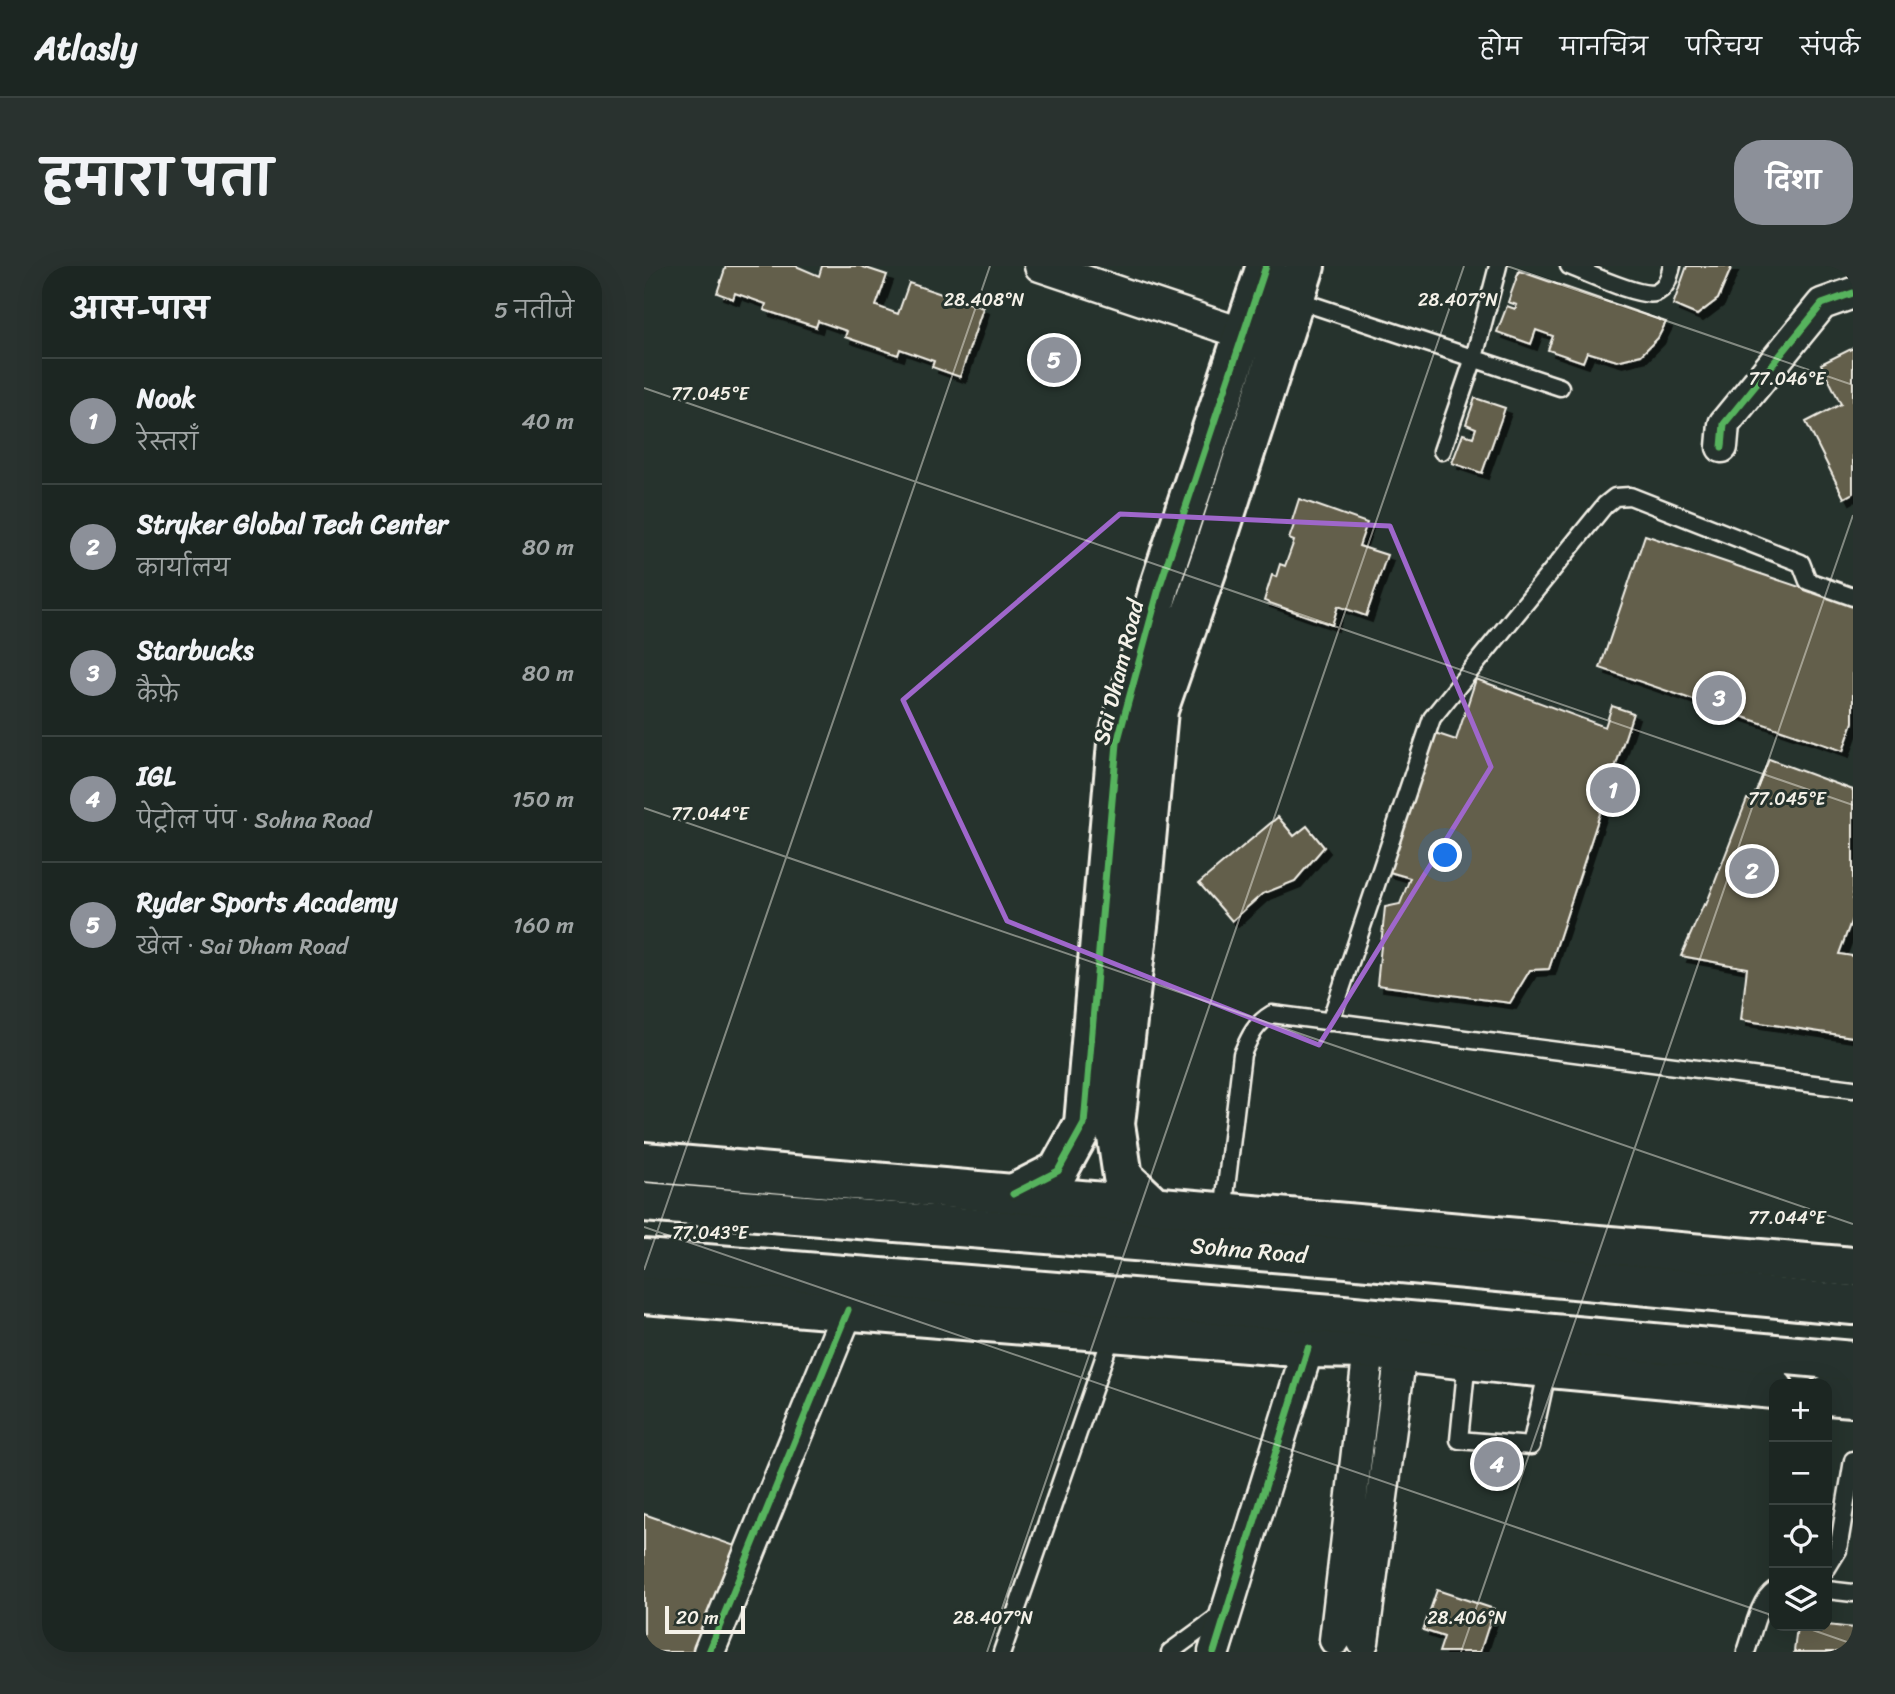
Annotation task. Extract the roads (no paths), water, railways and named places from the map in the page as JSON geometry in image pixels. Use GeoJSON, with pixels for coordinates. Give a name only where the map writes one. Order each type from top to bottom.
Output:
{"type":"FeatureCollection","features":[{"type":"Feature","properties":{"kind":"main road","name":"Sai Dham Road"},"geometry":{"type":"LineString","coordinates":[[1013,1194],[1058,1171],[1084,1124],[1117,743],[1160,585],[1266,266]]}},
{"type":"Feature","properties":{"kind":"main road"},"geometry":{"type":"LineString","coordinates":[[1155,1207],[1123,1177],[1115,1124],[1139,917],[1158,710],[1212,555],[1300,283]]}},
{"type":"Feature","properties":{"kind":"main road"},"geometry":{"type":"LineString","coordinates":[[644,1162],[1853,1267]]}},
{"type":"Feature","properties":{"kind":"main road","name":"Sohna Road"},"geometry":{"type":"LineString","coordinates":[[644,1202],[1347,1258],[1853,1305]]}},
{"type":"Feature","properties":{"kind":"main road"},"geometry":{"type":"LineString","coordinates":[[644,1259],[1318,1313],[1853,1361]]}},
{"type":"Feature","properties":{"kind":"main road"},"geometry":{"type":"LineString","coordinates":[[644,1294],[1308,1348],[1385,1350],[1769,1390]]}},
{"type":"Feature","properties":{"kind":"main road"},"geometry":{"type":"LineString","coordinates":[[1832,1395],[1853,1397]]}},
{"type":"Feature","properties":{"kind":"street"},"geometry":{"type":"LineString","coordinates":[[1040,266],[1095,275],[1279,346]]}},
{"type":"Feature","properties":{"kind":"street"},"geometry":{"type":"LineString","coordinates":[[1722,447],[1724,424],[1822,304],[1853,293]]}},
{"type":"Feature","properties":{"kind":"street"},"geometry":{"type":"LineString","coordinates":[[1101,914],[1139,917]]}},
{"type":"Feature","properties":{"kind":"street"},"geometry":{"type":"LineString","coordinates":[[709,1652],[848,1310]]}},
{"type":"Feature","properties":{"kind":"street"},"geometry":{"type":"LineString","coordinates":[[1214,1652],[1308,1348]]}},
{"type":"Feature","properties":{"kind":"street"},"geometry":{"type":"LineString","coordinates":[[1347,1646],[1385,1350]]}},
{"type":"Feature","properties":{"kind":"lane"},"geometry":{"type":"LineString","coordinates":[[1442,451],[1474,358],[1498,266]]}},
{"type":"Feature","properties":{"kind":"lane"},"geometry":{"type":"LineString","coordinates":[[1569,266],[1642,294],[1655,293],[1666,286],[1672,266]]}},
{"type":"Feature","properties":{"kind":"lane"},"geometry":{"type":"LineString","coordinates":[[1300,283],[1474,358],[1560,387]]}},
{"type":"Feature","properties":{"kind":"lane"},"geometry":{"type":"LineString","coordinates":[[1330,1022],[1432,718],[1605,505],[1615,497],[1630,496],[1801,563],[1808,581],[1853,597]]}},
{"type":"Feature","properties":{"kind":"lane"},"geometry":{"type":"LineString","coordinates":[[1223,1213],[1242,1054],[1251,1031],[1260,1021],[1272,1014],[1853,1088]]}},
{"type":"Feature","properties":{"kind":"lane"},"geometry":{"type":"LineString","coordinates":[[1002,1652],[1113,1332]]}},
{"type":"Feature","properties":{"kind":"lane"},"geometry":{"type":"LineString","coordinates":[[1467,1360],[1459,1440],[1531,1446],[1548,1368]]}},
{"type":"Feature","properties":{"kind":"lane"},"geometry":{"type":"LineString","coordinates":[[1832,1560],[1849,1522],[1853,1460]]}},
{"type":"Feature","properties":{"kind":"lane"},"geometry":{"type":"LineString","coordinates":[[1832,1591],[1853,1593]]}},
{"type":"Feature","properties":{"kind":"lane"},"geometry":{"type":"LineString","coordinates":[[1746,1652],[1763,1603],[1769,1594]]}},
{"type":"Feature","properties":{"kind":"lane"},"geometry":{"type":"LineString","coordinates":[[1170,1652],[1227,1610]]}},
{"type":"Feature","properties":{"kind":"place","name":"Ryder Sports Academy"},"geometry":{"type":"Point","coordinates":[1054,360]}},
{"type":"Feature","properties":{"kind":"place","name":"Starbucks"},"geometry":{"type":"Point","coordinates":[1719,698]}},
{"type":"Feature","properties":{"kind":"place","name":"Nook"},"geometry":{"type":"Point","coordinates":[1613,790]}},
{"type":"Feature","properties":{"kind":"place","name":"Stryker Global Tech Center"},"geometry":{"type":"Point","coordinates":[1752,871]}},
{"type":"Feature","properties":{"kind":"place","name":"IGL"},"geometry":{"type":"Point","coordinates":[1497,1464]}}]}
